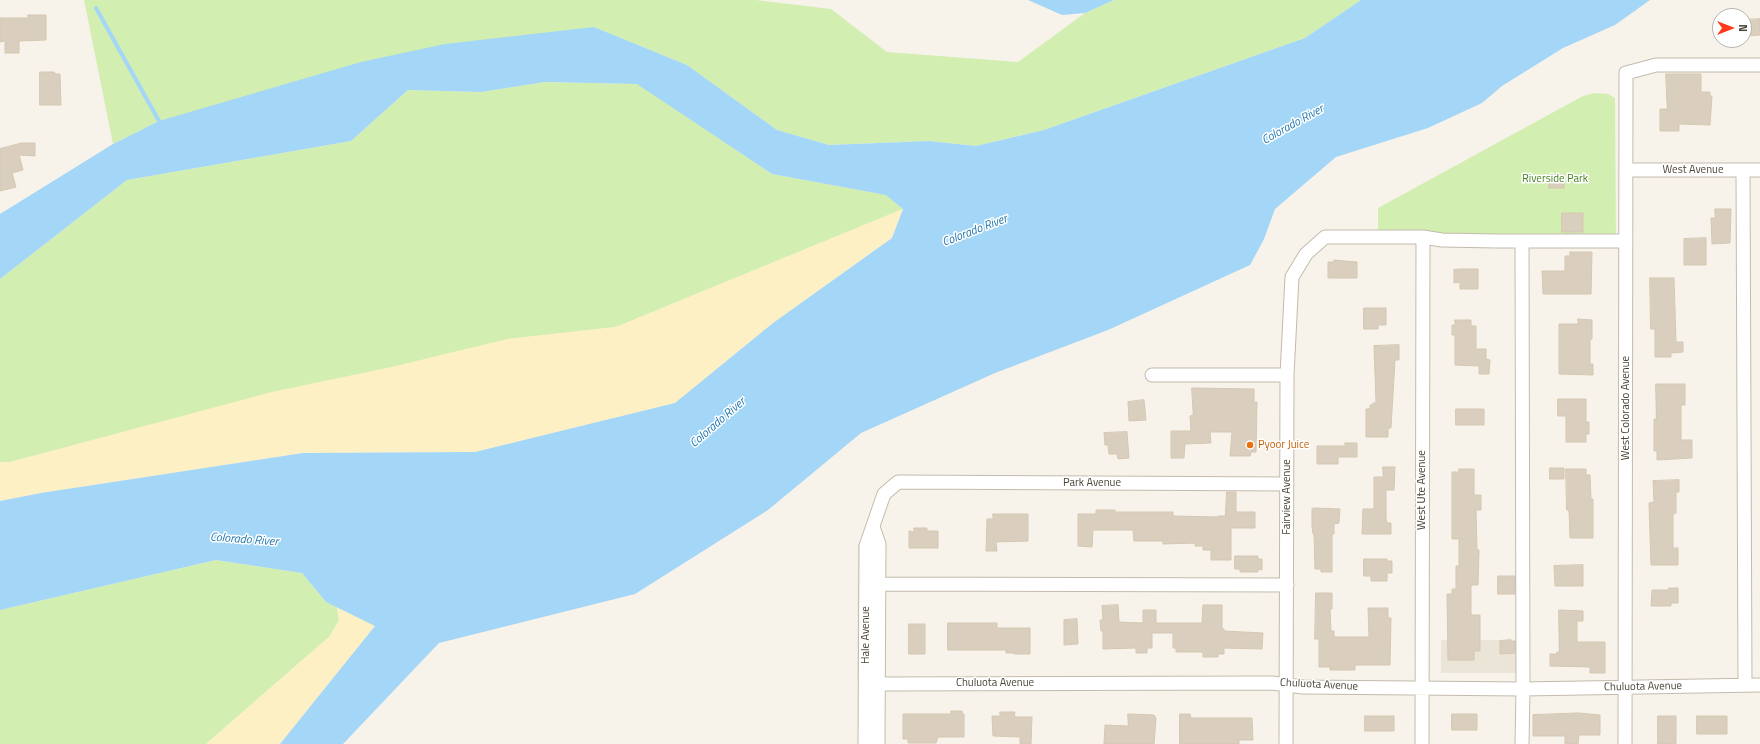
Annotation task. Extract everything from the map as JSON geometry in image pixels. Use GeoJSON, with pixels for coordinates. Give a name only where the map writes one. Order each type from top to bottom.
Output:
{"type":"FeatureCollection","features":[{"type":"Feature","properties":{"kind":"street","name":"West Colorado Avenue"},"geometry":{"type":"LineString","coordinates":[[1625,744],[1626,73],[1656,64],[1760,65]]}},
{"type":"Feature","properties":{"kind":"street","name":"West Avenue"},"geometry":{"type":"LineString","coordinates":[[1626,170],[1760,170]]}},
{"type":"Feature","properties":{"kind":"street"},"geometry":{"type":"LineString","coordinates":[[1743,170],[1745,685]]}},
{"type":"Feature","properties":{"kind":"street","name":"Fairview Avenue"},"geometry":{"type":"LineString","coordinates":[[1286,744],[1287,375],[1292,277],[1306,254],[1325,237],[1423,237],[1442,240],[1626,241]]}},
{"type":"Feature","properties":{"kind":"street","name":"West Ute Avenue"},"geometry":{"type":"LineString","coordinates":[[1422,744],[1423,237]]}},
{"type":"Feature","properties":{"kind":"street"},"geometry":{"type":"LineString","coordinates":[[1522,241],[1522,744]]}},
{"type":"Feature","properties":{"kind":"street"},"geometry":{"type":"LineString","coordinates":[[1152,375],[1287,375]]}},
{"type":"Feature","properties":{"kind":"street","name":"Park Avenue"},"geometry":{"type":"LineString","coordinates":[[898,482],[1287,484]]}},
{"type":"Feature","properties":{"kind":"street","name":"Hale Avenue"},"geometry":{"type":"LineString","coordinates":[[865,744],[866,546],[884,494],[898,482]]}},
{"type":"Feature","properties":{"kind":"street","name":"Hale Avenue"},"geometry":{"type":"LineString","coordinates":[[873,527],[879,544],[878,744]]}},
{"type":"Feature","properties":{"kind":"street"},"geometry":{"type":"LineString","coordinates":[[879,584],[1287,585]]}},
{"type":"Feature","properties":{"kind":"street","name":"Chuluota Avenue"},"geometry":{"type":"LineString","coordinates":[[878,684],[1272,683],[1303,687],[1523,689],[1760,685]]}},
{"type":"Feature","properties":{"kind":"shaded area"},"geometry":{"type":"Polygon","coordinates":[[[862,541],[862,684],[857,679],[858,546],[862,541]]]}},
{"type":"Feature","properties":{"kind":"shaded area"},"geometry":{"type":"Polygon","coordinates":[[[1441,640],[1518,640],[1518,673],[1441,673],[1441,640]]]}},
{"type":"Feature","properties":{"kind":"green space"},"geometry":{"type":"Polygon","coordinates":[[[84,0],[756,0],[831,9],[887,52],[1018,62],[1085,13],[1114,0],[1361,0],[1305,38],[1044,130],[976,146],[929,141],[829,145],[777,130],[687,65],[594,27],[159,121],[113,144],[84,0]]]}},
{"type":"Feature","properties":{"kind":"green space"},"geometry":{"type":"Polygon","coordinates":[[[545,82],[638,84],[772,174],[887,195],[903,209],[616,327],[508,339],[134,430],[10,462],[0,462],[0,279],[127,180],[351,141],[408,90],[481,92],[545,82]]]}},
{"type":"Feature","properties":{"kind":"green space","name":"Riverside Park"},"geometry":{"type":"Polygon","coordinates":[[[1594,93],[1608,94],[1615,98],[1616,240],[1378,232],[1378,208],[1583,96],[1594,93]]]}},
{"type":"Feature","properties":{"kind":"green space"},"geometry":{"type":"Polygon","coordinates":[[[216,560],[302,573],[326,602],[337,607],[339,620],[330,636],[206,744],[0,744],[0,610],[216,560]]]}},
{"type":"Feature","properties":{"kind":"sand"},"geometry":{"type":"Polygon","coordinates":[[[903,209],[892,238],[773,323],[676,403],[475,452],[303,453],[41,493],[0,501],[0,462],[10,462],[272,392],[396,366],[508,339],[616,327],[903,209]]]}},
{"type":"Feature","properties":{"kind":"sand"},"geometry":{"type":"Polygon","coordinates":[[[337,607],[375,626],[280,744],[206,744],[330,636],[339,620],[337,607]]]}},
{"type":"Feature","properties":{"kind":"water"},"geometry":{"type":"Polygon","coordinates":[[[1028,0],[1114,0],[1085,13],[1062,15],[1028,0]]]}},
{"type":"Feature","properties":{"kind":"water","name":"Colorado River"},"geometry":{"type":"Polygon","coordinates":[[[1361,0],[1650,0],[1615,25],[1563,48],[1502,86],[1482,103],[1428,128],[1336,157],[1275,209],[1264,239],[1250,265],[1108,330],[995,373],[861,433],[768,510],[635,594],[439,643],[343,744],[280,744],[375,626],[326,602],[302,573],[216,560],[0,610],[0,501],[41,493],[303,453],[475,452],[675,403],[773,323],[892,238],[903,209],[886,195],[772,174],[637,84],[545,82],[481,92],[408,90],[351,141],[127,180],[0,279],[0,214],[113,144],[159,121],[361,62],[445,44],[594,27],[687,65],[777,130],[829,145],[929,141],[976,146],[1044,130],[1305,38],[1361,0]]]}},
{"type":"Feature","properties":{"kind":"building"},"geometry":{"type":"Polygon","coordinates":[[[28,15],[46,15],[46,40],[19,41],[19,53],[5,53],[5,41],[0,42],[0,18],[28,18],[28,15]]]}},
{"type":"Feature","properties":{"kind":"building"},"geometry":{"type":"Polygon","coordinates":[[[1760,19],[1760,35],[1752,36],[1752,20],[1760,19]]]}},
{"type":"Feature","properties":{"kind":"building"},"geometry":{"type":"Polygon","coordinates":[[[40,72],[54,72],[56,74],[60,74],[61,105],[40,105],[40,72]]]}},
{"type":"Feature","properties":{"kind":"building"},"geometry":{"type":"Polygon","coordinates":[[[1666,74],[1701,74],[1701,92],[1710,92],[1710,96],[1712,96],[1710,125],[1679,124],[1679,131],[1660,131],[1660,109],[1667,109],[1666,74]]]}},
{"type":"Feature","properties":{"kind":"building"},"geometry":{"type":"Polygon","coordinates":[[[22,143],[35,143],[35,156],[19,155],[23,170],[12,173],[16,187],[0,191],[0,149],[22,143]]]}},
{"type":"Feature","properties":{"kind":"building"},"geometry":{"type":"Polygon","coordinates":[[[1549,175],[1564,175],[1564,188],[1549,188],[1549,175]]]}},
{"type":"Feature","properties":{"kind":"building"},"geometry":{"type":"Polygon","coordinates":[[[1715,209],[1731,209],[1730,243],[1712,244],[1711,218],[1715,218],[1715,209]]]}},
{"type":"Feature","properties":{"kind":"building"},"geometry":{"type":"Polygon","coordinates":[[[1562,213],[1583,213],[1583,232],[1562,232],[1562,213]]]}},
{"type":"Feature","properties":{"kind":"building"},"geometry":{"type":"Polygon","coordinates":[[[1706,238],[1706,265],[1684,265],[1684,239],[1706,238]]]}},
{"type":"Feature","properties":{"kind":"building"},"geometry":{"type":"Polygon","coordinates":[[[1570,252],[1592,252],[1591,294],[1543,294],[1542,271],[1565,271],[1565,256],[1570,256],[1570,252]]]}},
{"type":"Feature","properties":{"kind":"building"},"geometry":{"type":"Polygon","coordinates":[[[1334,260],[1357,262],[1357,278],[1328,278],[1328,262],[1334,262],[1334,260]]]}},
{"type":"Feature","properties":{"kind":"building"},"geometry":{"type":"Polygon","coordinates":[[[1478,269],[1478,289],[1460,289],[1460,282],[1454,283],[1454,270],[1478,269]]]}},
{"type":"Feature","properties":{"kind":"building"},"geometry":{"type":"Polygon","coordinates":[[[1650,278],[1674,278],[1676,342],[1683,342],[1683,352],[1671,353],[1671,357],[1655,357],[1655,329],[1651,329],[1650,278]]]}},
{"type":"Feature","properties":{"kind":"building"},"geometry":{"type":"Polygon","coordinates":[[[1364,308],[1386,308],[1386,325],[1378,325],[1378,329],[1364,329],[1364,308]]]}},
{"type":"Feature","properties":{"kind":"building"},"geometry":{"type":"Polygon","coordinates":[[[1578,319],[1592,320],[1590,364],[1593,364],[1593,375],[1559,374],[1559,324],[1578,324],[1578,319]]]}},
{"type":"Feature","properties":{"kind":"building"},"geometry":{"type":"Polygon","coordinates":[[[1455,320],[1471,320],[1471,326],[1476,326],[1476,349],[1486,349],[1486,359],[1490,360],[1489,374],[1479,374],[1479,366],[1455,365],[1455,335],[1452,335],[1452,325],[1455,325],[1455,320]]]}},
{"type":"Feature","properties":{"kind":"building"},"geometry":{"type":"Polygon","coordinates":[[[1399,345],[1399,360],[1395,360],[1391,428],[1388,428],[1388,437],[1366,437],[1366,409],[1370,409],[1370,405],[1376,403],[1374,346],[1399,345]]]}},
{"type":"Feature","properties":{"kind":"building"},"geometry":{"type":"Polygon","coordinates":[[[1656,384],[1685,384],[1685,405],[1681,405],[1681,440],[1692,440],[1692,458],[1657,460],[1657,451],[1654,451],[1656,384]]]}},
{"type":"Feature","properties":{"kind":"building"},"geometry":{"type":"Polygon","coordinates":[[[1192,388],[1254,389],[1254,402],[1257,402],[1256,452],[1251,452],[1250,456],[1230,456],[1232,432],[1210,432],[1211,443],[1185,444],[1184,458],[1171,458],[1171,431],[1191,431],[1190,416],[1193,415],[1192,388]]]}},
{"type":"Feature","properties":{"kind":"building"},"geometry":{"type":"Polygon","coordinates":[[[1558,399],[1586,399],[1586,422],[1589,422],[1589,434],[1586,434],[1586,442],[1566,442],[1566,416],[1558,416],[1558,399]]]}},
{"type":"Feature","properties":{"kind":"building"},"geometry":{"type":"Polygon","coordinates":[[[1144,400],[1146,420],[1129,421],[1128,402],[1144,400]]]}},
{"type":"Feature","properties":{"kind":"building"},"geometry":{"type":"Polygon","coordinates":[[[1456,409],[1484,409],[1484,425],[1456,425],[1456,409]]]}},
{"type":"Feature","properties":{"kind":"building"},"geometry":{"type":"Polygon","coordinates":[[[1127,432],[1129,458],[1118,459],[1117,454],[1109,454],[1108,445],[1105,445],[1104,433],[1127,432]]]}},
{"type":"Feature","properties":{"kind":"building"},"geometry":{"type":"Polygon","coordinates":[[[1345,443],[1357,443],[1357,457],[1338,457],[1338,464],[1317,464],[1317,446],[1345,446],[1345,443]]]}},
{"type":"Feature","properties":{"kind":"building"},"geometry":{"type":"Polygon","coordinates":[[[1383,467],[1395,467],[1394,490],[1386,490],[1386,518],[1387,523],[1391,523],[1391,534],[1362,534],[1363,509],[1374,509],[1374,477],[1383,477],[1383,467]]]}},
{"type":"Feature","properties":{"kind":"building"},"geometry":{"type":"Polygon","coordinates":[[[1550,468],[1564,468],[1564,479],[1550,479],[1550,468]]]}},
{"type":"Feature","properties":{"kind":"building"},"geometry":{"type":"Polygon","coordinates":[[[1459,469],[1474,469],[1474,495],[1481,495],[1481,510],[1476,510],[1477,550],[1479,550],[1478,585],[1471,585],[1471,615],[1480,615],[1480,651],[1474,651],[1474,660],[1448,660],[1447,594],[1452,594],[1452,589],[1456,589],[1456,566],[1459,566],[1459,539],[1452,539],[1452,472],[1459,472],[1459,469]]]}},
{"type":"Feature","properties":{"kind":"building"},"geometry":{"type":"Polygon","coordinates":[[[1566,469],[1586,469],[1586,475],[1590,475],[1591,499],[1593,499],[1593,538],[1570,538],[1569,510],[1567,510],[1566,469]]]}},
{"type":"Feature","properties":{"kind":"building"},"geometry":{"type":"Polygon","coordinates":[[[1679,480],[1679,492],[1676,492],[1676,513],[1673,514],[1673,548],[1678,548],[1678,565],[1651,565],[1649,503],[1654,502],[1653,481],[1679,480]]]}},
{"type":"Feature","properties":{"kind":"building"},"geometry":{"type":"Polygon","coordinates":[[[1227,492],[1236,492],[1236,512],[1255,512],[1255,528],[1231,528],[1231,560],[1211,560],[1211,550],[1203,550],[1203,546],[1195,546],[1195,543],[1163,544],[1163,541],[1134,541],[1133,530],[1093,530],[1092,547],[1078,546],[1078,514],[1096,514],[1096,510],[1115,510],[1115,512],[1173,512],[1173,516],[1225,516],[1227,492]]]}},
{"type":"Feature","properties":{"kind":"building"},"geometry":{"type":"Polygon","coordinates":[[[1312,509],[1340,509],[1339,523],[1334,524],[1334,534],[1332,534],[1332,572],[1321,572],[1321,569],[1315,569],[1312,509]]]}},
{"type":"Feature","properties":{"kind":"building"},"geometry":{"type":"Polygon","coordinates":[[[993,514],[1028,514],[1028,541],[996,542],[997,551],[986,551],[987,519],[993,519],[993,514]]]}},
{"type":"Feature","properties":{"kind":"building"},"geometry":{"type":"Polygon","coordinates":[[[914,528],[927,528],[927,531],[938,531],[938,548],[909,548],[909,531],[914,532],[914,528]]]}},
{"type":"Feature","properties":{"kind":"building"},"geometry":{"type":"Polygon","coordinates":[[[1235,556],[1258,556],[1258,559],[1262,559],[1262,570],[1258,569],[1258,572],[1240,572],[1240,569],[1235,569],[1235,556]]]}},
{"type":"Feature","properties":{"kind":"building"},"geometry":{"type":"Polygon","coordinates":[[[1364,559],[1387,559],[1387,561],[1392,561],[1392,573],[1387,573],[1387,581],[1371,581],[1371,576],[1364,576],[1364,559]]]}},
{"type":"Feature","properties":{"kind":"building"},"geometry":{"type":"Polygon","coordinates":[[[1583,565],[1583,586],[1555,586],[1554,566],[1583,565]]]}},
{"type":"Feature","properties":{"kind":"building"},"geometry":{"type":"Polygon","coordinates":[[[1498,576],[1515,576],[1515,594],[1498,594],[1498,576]]]}},
{"type":"Feature","properties":{"kind":"building"},"geometry":{"type":"Polygon","coordinates":[[[1669,588],[1678,588],[1678,603],[1671,603],[1671,606],[1651,606],[1652,590],[1668,590],[1669,588]]]}},
{"type":"Feature","properties":{"kind":"building"},"geometry":{"type":"Polygon","coordinates":[[[1316,593],[1332,593],[1332,609],[1330,609],[1331,631],[1334,631],[1334,637],[1369,637],[1368,608],[1388,608],[1388,618],[1391,618],[1390,665],[1355,665],[1355,670],[1330,670],[1330,667],[1319,667],[1319,639],[1315,639],[1316,593]]]}},
{"type":"Feature","properties":{"kind":"building"},"geometry":{"type":"Polygon","coordinates":[[[1118,605],[1119,622],[1143,623],[1143,610],[1156,610],[1156,623],[1202,623],[1203,605],[1222,605],[1222,629],[1224,629],[1224,631],[1263,633],[1262,649],[1224,648],[1224,654],[1218,654],[1218,657],[1203,657],[1203,652],[1176,652],[1176,648],[1173,648],[1173,633],[1152,633],[1152,648],[1147,648],[1147,653],[1136,653],[1136,648],[1103,649],[1103,631],[1101,631],[1100,620],[1103,620],[1102,606],[1118,605]]]}},
{"type":"Feature","properties":{"kind":"building"},"geometry":{"type":"Polygon","coordinates":[[[1559,610],[1583,611],[1583,621],[1577,621],[1577,642],[1605,642],[1605,673],[1590,673],[1590,667],[1550,666],[1550,654],[1557,654],[1557,652],[1559,652],[1559,610]]]}},
{"type":"Feature","properties":{"kind":"building"},"geometry":{"type":"Polygon","coordinates":[[[1077,619],[1078,644],[1064,645],[1064,620],[1077,619]]]}},
{"type":"Feature","properties":{"kind":"building"},"geometry":{"type":"Polygon","coordinates":[[[948,623],[997,623],[997,628],[1030,628],[1030,654],[1006,653],[1006,650],[948,650],[948,623]]]}},
{"type":"Feature","properties":{"kind":"building"},"geometry":{"type":"Polygon","coordinates":[[[909,624],[925,624],[925,654],[909,654],[909,624]]]}},
{"type":"Feature","properties":{"kind":"building"},"geometry":{"type":"Polygon","coordinates":[[[1511,640],[1511,642],[1515,641],[1515,653],[1500,654],[1500,641],[1511,640]]]}},
{"type":"Feature","properties":{"kind":"building"},"geometry":{"type":"Polygon","coordinates":[[[951,711],[962,711],[962,714],[964,714],[964,737],[938,737],[936,743],[908,743],[908,739],[903,739],[903,714],[951,714],[951,711]]]}},
{"type":"Feature","properties":{"kind":"building"},"geometry":{"type":"Polygon","coordinates":[[[1000,712],[1015,712],[1014,716],[1016,717],[1032,717],[1031,744],[1020,744],[1020,737],[993,736],[992,716],[1000,716],[1000,712]]]}},
{"type":"Feature","properties":{"kind":"building"},"geometry":{"type":"Polygon","coordinates":[[[1579,713],[1600,715],[1600,735],[1579,735],[1578,744],[1565,744],[1565,736],[1533,736],[1533,715],[1579,713]]]}},
{"type":"Feature","properties":{"kind":"building"},"geometry":{"type":"Polygon","coordinates":[[[1128,714],[1154,715],[1156,718],[1154,744],[1104,744],[1105,725],[1128,726],[1128,714]]]}},
{"type":"Feature","properties":{"kind":"building"},"geometry":{"type":"Polygon","coordinates":[[[1180,714],[1190,714],[1191,718],[1252,718],[1253,740],[1239,740],[1239,744],[1180,744],[1180,714]]]}},
{"type":"Feature","properties":{"kind":"building"},"geometry":{"type":"Polygon","coordinates":[[[1452,714],[1477,714],[1477,730],[1452,730],[1452,714]]]}},
{"type":"Feature","properties":{"kind":"building"},"geometry":{"type":"Polygon","coordinates":[[[1365,716],[1394,716],[1394,731],[1365,731],[1365,716]]]}},
{"type":"Feature","properties":{"kind":"building"},"geometry":{"type":"Polygon","coordinates":[[[1658,716],[1676,716],[1676,744],[1658,744],[1658,716]]]}},
{"type":"Feature","properties":{"kind":"building"},"geometry":{"type":"Polygon","coordinates":[[[1697,716],[1727,716],[1727,734],[1697,734],[1697,716]]]}},
{"type":"Feature","properties":{"kind":"waterway"},"geometry":{"type":"LineString","coordinates":[[96,8],[159,121]]}},
{"type":"Feature","properties":{"kind":"place","name":"Pyoor Juice"},"geometry":{"type":"Point","coordinates":[1250,445]}}]}
